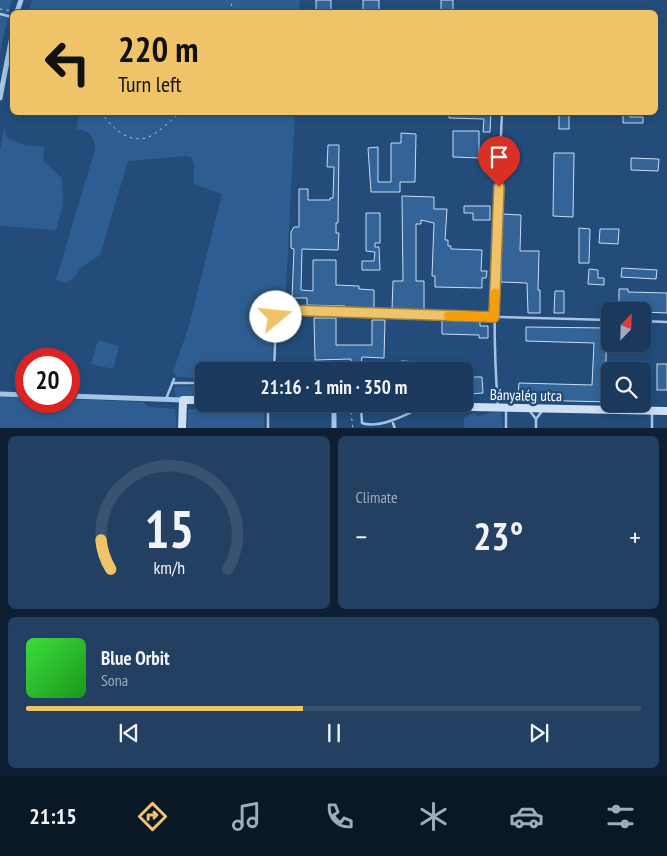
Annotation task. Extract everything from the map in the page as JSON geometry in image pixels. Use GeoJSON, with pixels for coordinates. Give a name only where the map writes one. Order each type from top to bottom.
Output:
{"type":"FeatureCollection","features":[{"type":"Feature","properties":{"kind":"street"},"geometry":{"type":"LineString","coordinates":[[0,98],[10,46]]}},
{"type":"Feature","properties":{"kind":"street"},"geometry":{"type":"LineString","coordinates":[[0,394],[15,395]]}},
{"type":"Feature","properties":{"kind":"street"},"geometry":{"type":"LineString","coordinates":[[80,396],[195,402]]}},
{"type":"Feature","properties":{"kind":"street"},"geometry":{"type":"LineString","coordinates":[[182,428],[183,400]]}},
{"type":"Feature","properties":{"kind":"street","name":"Bányalég utca"},"geometry":{"type":"LineString","coordinates":[[473,407],[667,411]]}},
{"type":"Feature","properties":{"kind":"street"},"geometry":{"type":"LineString","coordinates":[[334,412],[334,428]]}},
{"type":"Feature","properties":{"kind":"lane"},"geometry":{"type":"LineString","coordinates":[[502,115],[494,361],[506,428]]}},
{"type":"Feature","properties":{"kind":"lane"},"geometry":{"type":"LineString","coordinates":[[274,362],[276,317],[280,311],[601,320]]}},
{"type":"Feature","properties":{"kind":"lane"},"geometry":{"type":"LineString","coordinates":[[651,321],[667,322]]}},
{"type":"Feature","properties":{"kind":"lane"},"geometry":{"type":"LineString","coordinates":[[166,399],[173,381],[195,382]]}},
{"type":"Feature","properties":{"kind":"lane"},"geometry":{"type":"LineString","coordinates":[[526,408],[536,418],[536,428]]}},
{"type":"Feature","properties":{"kind":"lane"},"geometry":{"type":"LineString","coordinates":[[536,418],[546,409]]}},
{"type":"Feature","properties":{"kind":"lane"},"geometry":{"type":"LineString","coordinates":[[652,411],[652,428]]}},
{"type":"Feature","properties":{"kind":"lane"},"geometry":{"type":"LineString","coordinates":[[268,412],[268,428]]}},
{"type":"Feature","properties":{"kind":"lane"},"geometry":{"type":"LineString","coordinates":[[361,412],[362,422],[367,427],[382,427],[414,412]]}},
{"type":"Feature","properties":{"kind":"lane"},"geometry":{"type":"LineString","coordinates":[[393,423],[395,428]]}},
{"type":"Feature","properties":{"kind":"path"},"geometry":{"type":"LineString","coordinates":[[104,115],[121,135],[146,138],[177,115]]}},
{"type":"Feature","properties":{"kind":"path"},"geometry":{"type":"LineString","coordinates":[[350,412],[353,428]]}},
{"type":"Feature","properties":{"kind":"shaded area"},"geometry":{"type":"Polygon","coordinates":[[[0,0],[12,0],[0,52],[0,0]]]}},
{"type":"Feature","properties":{"kind":"shaded area"},"geometry":{"type":"Polygon","coordinates":[[[32,0],[300,0],[299,10],[30,10],[32,0]]]}},
{"type":"Feature","properties":{"kind":"shaded area"},"geometry":{"type":"Polygon","coordinates":[[[79,115],[295,115],[285,306],[273,306],[272,362],[195,362],[195,378],[177,377],[173,372],[189,326],[222,194],[194,184],[194,164],[191,157],[128,161],[100,255],[82,267],[66,283],[56,280],[95,149],[93,138],[85,131],[77,129],[79,115]]]}},
{"type":"Feature","properties":{"kind":"shaded area"},"geometry":{"type":"Polygon","coordinates":[[[5,124],[6,137],[24,145],[44,147],[43,161],[62,178],[63,204],[56,230],[0,226],[0,150],[5,124]]]}},
{"type":"Feature","properties":{"kind":"shaded area"},"geometry":{"type":"Polygon","coordinates":[[[98,340],[119,346],[113,369],[91,364],[98,340]]]}},
{"type":"Feature","properties":{"kind":"shaded area"},"geometry":{"type":"Polygon","coordinates":[[[178,386],[195,386],[195,398],[176,397],[174,389],[178,386]]]}},
{"type":"Feature","properties":{"kind":"shaded area"},"geometry":{"type":"Polygon","coordinates":[[[0,397],[15,398],[15,413],[80,413],[80,399],[143,402],[149,407],[175,409],[177,428],[0,428],[0,397]]]}},
{"type":"Feature","properties":{"kind":"shaded area"},"geometry":{"type":"Polygon","coordinates":[[[195,409],[195,412],[264,412],[264,428],[187,428],[188,410],[195,409]]]}},
{"type":"Feature","properties":{"kind":"shaded area"},"geometry":{"type":"Polygon","coordinates":[[[501,412],[503,428],[464,428],[464,418],[474,413],[478,416],[501,412]]]}},
{"type":"Feature","properties":{"kind":"building"},"geometry":{"type":"Polygon","coordinates":[[[316,0],[331,0],[331,10],[316,10],[316,0]]]}},
{"type":"Feature","properties":{"kind":"building"},"geometry":{"type":"Polygon","coordinates":[[[363,0],[379,0],[379,10],[363,10],[363,0]]]}},
{"type":"Feature","properties":{"kind":"building"},"geometry":{"type":"Polygon","coordinates":[[[441,0],[453,0],[453,10],[441,10],[441,0]]]}},
{"type":"Feature","properties":{"kind":"building"},"geometry":{"type":"Polygon","coordinates":[[[449,115],[491,115],[490,132],[483,132],[484,119],[449,118],[449,115]]]}},
{"type":"Feature","properties":{"kind":"building"},"geometry":{"type":"Polygon","coordinates":[[[559,115],[569,115],[569,129],[559,129],[559,115]]]}},
{"type":"Feature","properties":{"kind":"building"},"geometry":{"type":"Polygon","coordinates":[[[623,115],[643,117],[643,123],[623,123],[623,115]]]}},
{"type":"Feature","properties":{"kind":"building"},"geometry":{"type":"Polygon","coordinates":[[[453,131],[479,131],[479,158],[453,157],[453,131]]]}},
{"type":"Feature","properties":{"kind":"building"},"geometry":{"type":"Polygon","coordinates":[[[401,133],[416,134],[415,182],[400,182],[400,192],[371,192],[368,148],[378,147],[378,182],[391,182],[391,143],[401,143],[401,133]]]}},
{"type":"Feature","properties":{"kind":"building"},"geometry":{"type":"Polygon","coordinates":[[[328,145],[339,145],[338,223],[336,223],[336,233],[339,233],[338,250],[302,249],[301,290],[313,291],[313,260],[336,260],[336,285],[359,286],[359,289],[374,290],[374,310],[345,309],[345,306],[307,305],[307,298],[292,298],[294,249],[291,248],[291,232],[294,227],[299,227],[299,189],[308,189],[308,200],[330,200],[330,198],[333,198],[334,167],[327,167],[328,145]]]}},
{"type":"Feature","properties":{"kind":"building"},"geometry":{"type":"Polygon","coordinates":[[[554,153],[574,153],[573,217],[553,216],[554,153]]]}},
{"type":"Feature","properties":{"kind":"building"},"geometry":{"type":"Polygon","coordinates":[[[631,158],[659,159],[658,171],[631,170],[631,158]]]}},
{"type":"Feature","properties":{"kind":"building"},"geometry":{"type":"Polygon","coordinates":[[[402,196],[434,197],[434,209],[447,209],[445,240],[448,240],[448,246],[451,246],[451,249],[482,250],[481,271],[487,271],[486,278],[482,278],[482,288],[435,287],[435,276],[432,276],[434,223],[421,220],[421,224],[416,224],[416,281],[424,281],[424,310],[392,310],[393,281],[403,281],[402,196]]]}},
{"type":"Feature","properties":{"kind":"building"},"geometry":{"type":"Polygon","coordinates":[[[464,206],[490,206],[490,220],[473,220],[473,213],[464,213],[464,206]]]}},
{"type":"Feature","properties":{"kind":"building"},"geometry":{"type":"Polygon","coordinates":[[[366,213],[380,213],[380,243],[375,243],[375,247],[379,247],[380,270],[362,270],[362,261],[374,261],[375,252],[366,251],[366,213]]]}},
{"type":"Feature","properties":{"kind":"building"},"geometry":{"type":"Polygon","coordinates":[[[502,214],[521,215],[520,251],[539,251],[538,290],[540,290],[540,313],[528,313],[527,283],[501,282],[502,214]]]}},
{"type":"Feature","properties":{"kind":"building"},"geometry":{"type":"Polygon","coordinates":[[[579,228],[590,229],[589,263],[579,263],[579,228]]]}},
{"type":"Feature","properties":{"kind":"building"},"geometry":{"type":"Polygon","coordinates":[[[600,229],[619,229],[618,244],[599,243],[600,229]]]}},
{"type":"Feature","properties":{"kind":"building"},"geometry":{"type":"Polygon","coordinates":[[[622,268],[657,270],[656,279],[621,277],[622,268]]]}},
{"type":"Feature","properties":{"kind":"building"},"geometry":{"type":"Polygon","coordinates":[[[589,269],[598,270],[598,278],[604,278],[604,285],[588,284],[589,269]]]}},
{"type":"Feature","properties":{"kind":"building"},"geometry":{"type":"Polygon","coordinates":[[[619,289],[628,289],[628,292],[667,293],[667,313],[651,312],[651,302],[619,302],[619,289]]]}},
{"type":"Feature","properties":{"kind":"building"},"geometry":{"type":"Polygon","coordinates":[[[555,291],[564,291],[564,313],[554,313],[555,291]]]}},
{"type":"Feature","properties":{"kind":"building"},"geometry":{"type":"Polygon","coordinates":[[[314,318],[336,318],[336,345],[372,345],[372,320],[385,320],[384,358],[362,357],[361,362],[351,362],[351,359],[315,360],[314,318]]]}},
{"type":"Feature","properties":{"kind":"building"},"geometry":{"type":"Polygon","coordinates":[[[442,320],[480,321],[480,326],[488,326],[488,338],[479,338],[479,335],[442,334],[442,320]]]}},
{"type":"Feature","properties":{"kind":"building"},"geometry":{"type":"Polygon","coordinates":[[[526,327],[601,328],[601,352],[606,352],[606,362],[601,362],[601,402],[529,400],[529,395],[518,395],[519,383],[592,385],[594,343],[526,341],[526,327]]]}},
{"type":"Feature","properties":{"kind":"building"},"geometry":{"type":"Polygon","coordinates":[[[657,364],[667,364],[667,390],[657,390],[657,364]]]}},
{"type":"Feature","properties":{"kind":"building"},"geometry":{"type":"Polygon","coordinates":[[[473,377],[482,377],[483,393],[473,394],[473,377]]]}},
{"type":"Feature","properties":{"kind":"slow traffic"},"geometry":{"type":"LineString","coordinates":[[448,316],[494,317],[495,293]]}},
{"type":"Feature","properties":{"kind":"route"},"geometry":{"type":"LineString","coordinates":[[276,317],[277,313],[285,310],[494,317],[499,187]]}}]}
